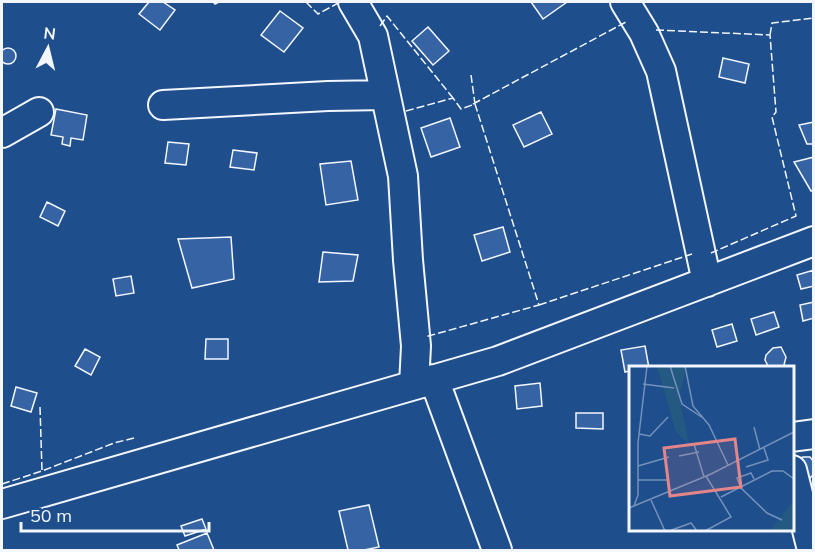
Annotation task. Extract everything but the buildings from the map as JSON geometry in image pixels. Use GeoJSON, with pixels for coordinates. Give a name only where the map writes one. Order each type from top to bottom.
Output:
{"type":"FeatureCollection","features":[{"type":"Feature","properties":{"kind":"street"},"geometry":{"type":"LineString","coordinates":[[353,2],[373,36],[403,176],[416,346],[424,382],[497,550]]}},
{"type":"Feature","properties":{"kind":"street"},"geometry":{"type":"LineString","coordinates":[[625,2],[644,33],[661,71],[707,282]]}},
{"type":"Feature","properties":{"kind":"street"},"geometry":{"type":"LineString","coordinates":[[163,105],[385,95]]}},
{"type":"Feature","properties":{"kind":"street"},"geometry":{"type":"LineString","coordinates":[[2,133],[39,112]]}},
{"type":"Feature","properties":{"kind":"street"},"geometry":{"type":"LineString","coordinates":[[2,504],[498,361],[813,241]]}},
{"type":"Feature","properties":{"kind":"street"},"geometry":{"type":"LineString","coordinates":[[794,437],[813,434]]}},
{"type":"Feature","properties":{"kind":"street"},"geometry":{"type":"LineString","coordinates":[[794,478],[812,550]]}},
{"type":"Feature","properties":{"kind":"fence"},"geometry":{"type":"LineString","coordinates":[[213,2],[215,4],[219,2]]}},
{"type":"Feature","properties":{"kind":"fence"},"geometry":{"type":"LineString","coordinates":[[306,2],[318,14],[340,2]]}},
{"type":"Feature","properties":{"kind":"fence"},"geometry":{"type":"LineString","coordinates":[[380,26],[387,16],[453,98]]}},
{"type":"Feature","properties":{"kind":"fence"},"geometry":{"type":"LineString","coordinates":[[770,35],[772,23],[814,18]]}},
{"type":"Feature","properties":{"kind":"fence"},"geometry":{"type":"LineString","coordinates":[[473,104],[626,22]]}},
{"type":"Feature","properties":{"kind":"fence"},"geometry":{"type":"LineString","coordinates":[[656,30],[770,35],[776,112],[772,117],[796,216],[711,253]]}},
{"type":"Feature","properties":{"kind":"fence"},"geometry":{"type":"LineString","coordinates":[[471,75],[475,104]]}},
{"type":"Feature","properties":{"kind":"fence"},"geometry":{"type":"LineString","coordinates":[[406,111],[453,98],[461,109],[475,104],[539,305],[425,337]]}},
{"type":"Feature","properties":{"kind":"fence"},"geometry":{"type":"LineString","coordinates":[[539,305],[692,254]]}},
{"type":"Feature","properties":{"kind":"fence"},"geometry":{"type":"LineString","coordinates":[[40,407],[42,471],[114,443],[134,438]]}},
{"type":"Feature","properties":{"kind":"fence"},"geometry":{"type":"LineString","coordinates":[[2,484],[42,471]]}}]}
